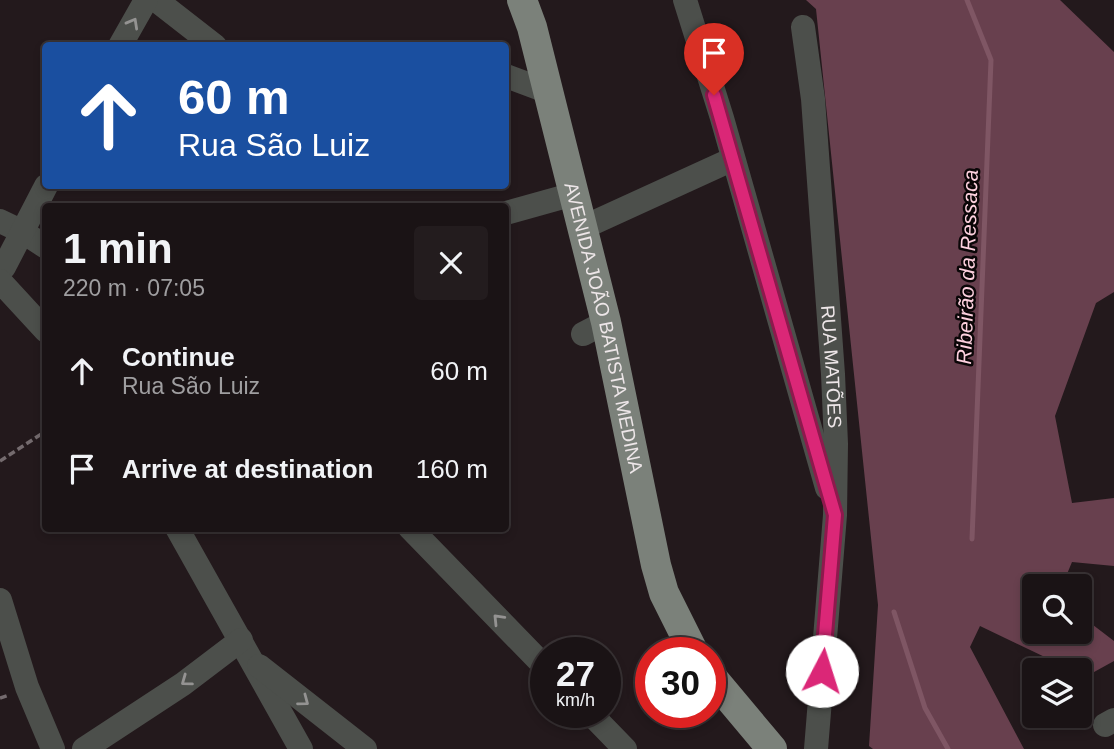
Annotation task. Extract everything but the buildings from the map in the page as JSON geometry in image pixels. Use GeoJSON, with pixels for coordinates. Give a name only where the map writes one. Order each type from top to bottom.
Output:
{"type":"FeatureCollection","features":[{"type":"Feature","properties":{"kind":"main road","name":"AVENIDA JOÃO BATISTA MEDINA"},"geometry":{"type":"LineString","coordinates":[[522,0],[532,27],[574,194],[582,228],[595,328],[656,565],[664,593],[686,637]]}},
{"type":"Feature","properties":{"kind":"main road"},"geometry":{"type":"LineString","coordinates":[[726,692],[777,746]]}},
{"type":"Feature","properties":{"kind":"street"},"geometry":{"type":"LineString","coordinates":[[122,42],[146,0]]}},
{"type":"Feature","properties":{"kind":"street"},"geometry":{"type":"LineString","coordinates":[[156,0],[210,42]]}},
{"type":"Feature","properties":{"kind":"street"},"geometry":{"type":"LineString","coordinates":[[685,0],[835,515]]}},
{"type":"Feature","properties":{"kind":"street","name":"RUA MATÕES"},"geometry":{"type":"LineString","coordinates":[[803,27],[813,99],[833,374],[835,515],[816,749]]}},
{"type":"Feature","properties":{"kind":"street"},"geometry":{"type":"LineString","coordinates":[[509,77],[549,92]]}},
{"type":"Feature","properties":{"kind":"street"},"geometry":{"type":"LineString","coordinates":[[582,228],[733,159]]}},
{"type":"Feature","properties":{"kind":"street"},"geometry":{"type":"LineString","coordinates":[[42,326],[3,276],[44,189]]}},
{"type":"Feature","properties":{"kind":"street"},"geometry":{"type":"LineString","coordinates":[[509,212],[574,194]]}},
{"type":"Feature","properties":{"kind":"street"},"geometry":{"type":"LineString","coordinates":[[0,221],[42,244]]}},
{"type":"Feature","properties":{"kind":"street"},"geometry":{"type":"LineString","coordinates":[[179,532],[301,749]]}},
{"type":"Feature","properties":{"kind":"street"},"geometry":{"type":"LineString","coordinates":[[414,532],[530,652]]}},
{"type":"Feature","properties":{"kind":"street"},"geometry":{"type":"LineString","coordinates":[[0,600],[27,687],[53,749]]}},
{"type":"Feature","properties":{"kind":"street"},"geometry":{"type":"LineString","coordinates":[[84,749],[183,684],[245,650]]}},
{"type":"Feature","properties":{"kind":"street"},"geometry":{"type":"LineString","coordinates":[[245,650],[365,749]]}},
{"type":"Feature","properties":{"kind":"street"},"geometry":{"type":"LineString","coordinates":[[605,728],[625,749]]}},
{"type":"Feature","properties":{"kind":"path"},"geometry":{"type":"LineString","coordinates":[[0,461],[42,434]]}},
{"type":"Feature","properties":{"kind":"shaded area"},"geometry":{"type":"Polygon","coordinates":[[[806,0],[1060,0],[1114,52],[1114,292],[1096,303],[1055,416],[1072,503],[1114,498],[1114,566],[1072,562],[1067,574],[1022,574],[1022,644],[1092,644],[1092,624],[1114,641],[1114,661],[1092,673],[1092,658],[1047,658],[980,626],[970,647],[1024,749],[873,749],[869,746],[878,605],[816,9],[806,0]]]}},
{"type":"Feature","properties":{"kind":"waterway","name":"Ribeirão da Ressaca"},"geometry":{"type":"LineString","coordinates":[[967,0],[991,60],[972,539]]}},
{"type":"Feature","properties":{"kind":"waterway"},"geometry":{"type":"LineString","coordinates":[[894,612],[925,708],[948,749]]}},
{"type":"Feature","properties":{"kind":"route"},"geometry":{"type":"LineString","coordinates":[[714,95],[835,515],[822,671]]}}]}
